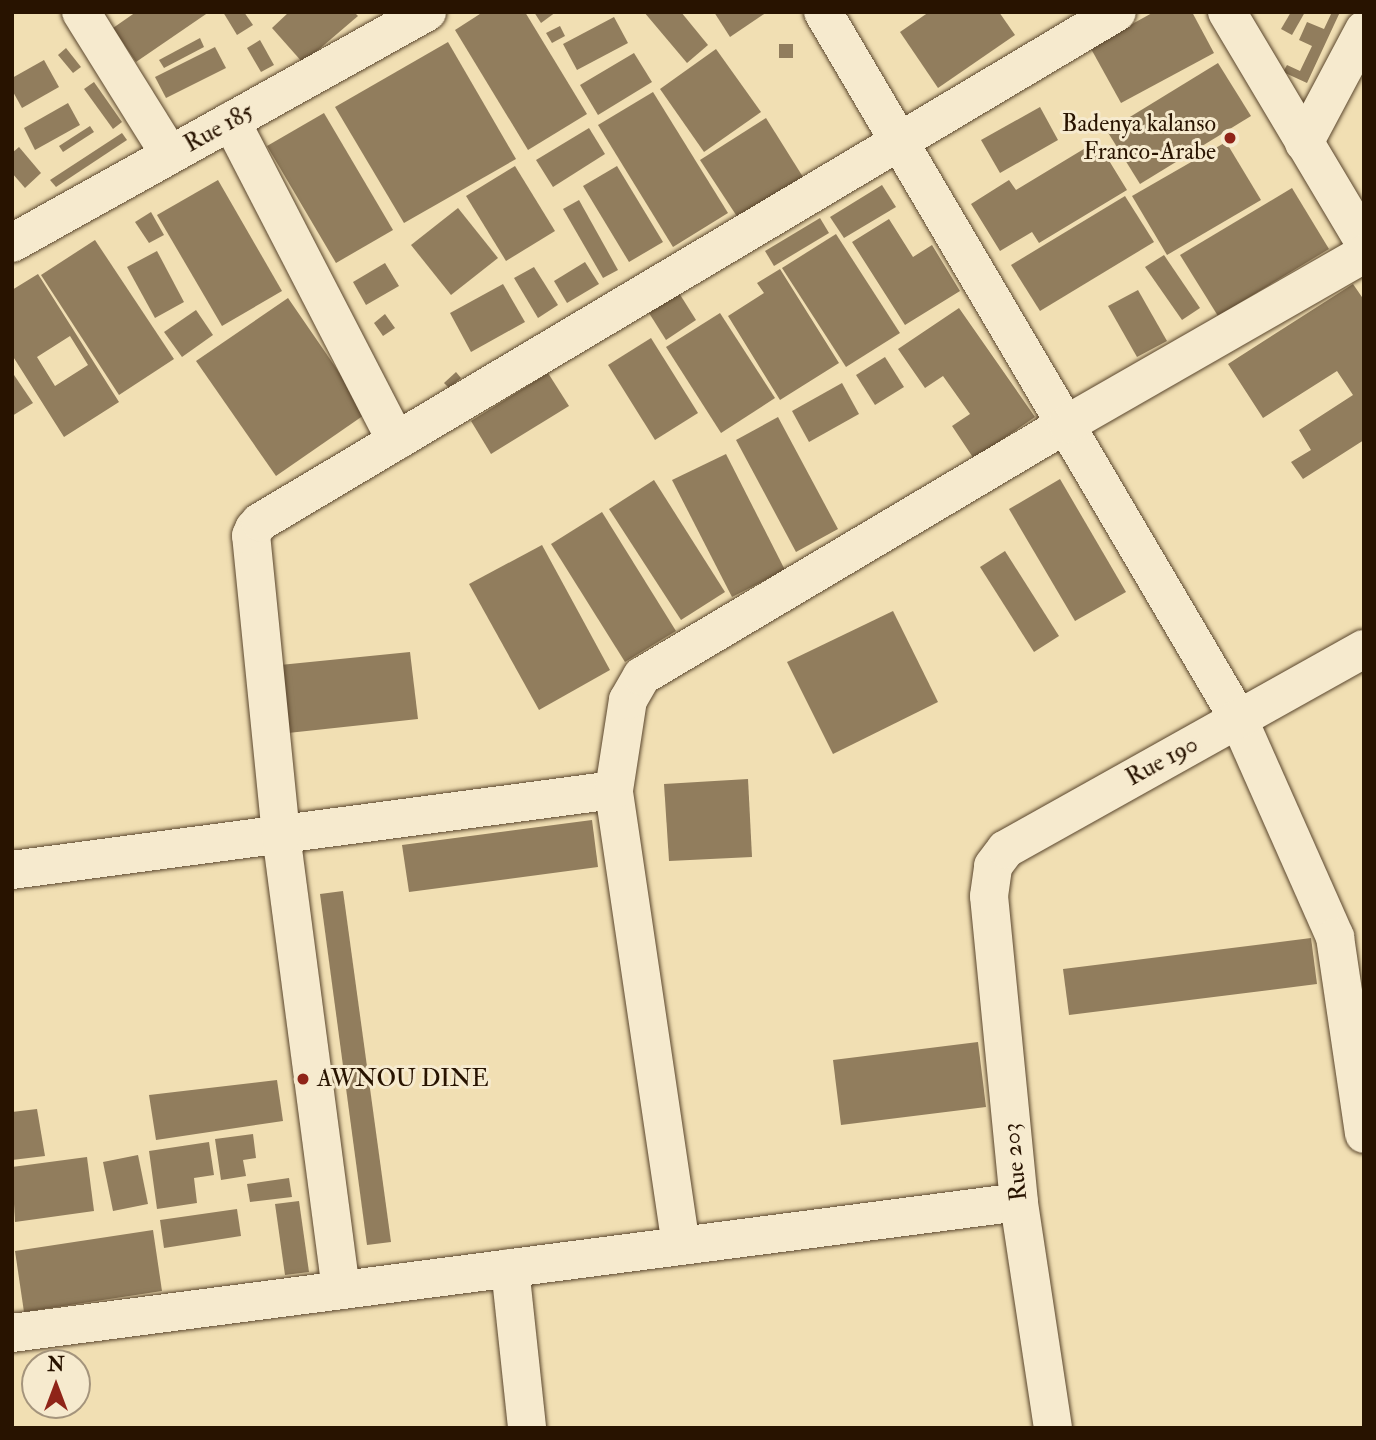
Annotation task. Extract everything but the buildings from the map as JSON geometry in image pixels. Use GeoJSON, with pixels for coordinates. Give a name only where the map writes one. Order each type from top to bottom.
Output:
{"type":"FeatureCollection","features":[{"type":"Feature","properties":{"kind":"street"},"geometry":{"type":"LineString","coordinates":[[80,12],[170,155]]}},
{"type":"Feature","properties":{"kind":"street","name":"Rue 185"},"geometry":{"type":"LineString","coordinates":[[12,243],[231,121],[378,23],[427,12]]}},
{"type":"Feature","properties":{"kind":"street"},"geometry":{"type":"LineString","coordinates":[[824,12],[1238,718],[1335,937],[1364,1134]]}},
{"type":"Feature","properties":{"kind":"street"},"geometry":{"type":"LineString","coordinates":[[341,1290],[281,835],[251,536],[260,522],[1117,12]]}},
{"type":"Feature","properties":{"kind":"street"},"geometry":{"type":"LineString","coordinates":[[1227,12],[1364,242]]}},
{"type":"Feature","properties":{"kind":"street"},"geometry":{"type":"LineString","coordinates":[[1304,143],[1364,30]]}},
{"type":"Feature","properties":{"kind":"street"},"geometry":{"type":"LineString","coordinates":[[231,121],[396,441]]}},
{"type":"Feature","properties":{"kind":"street"},"geometry":{"type":"LineString","coordinates":[[681,1246],[614,790],[628,700],[642,676],[1067,424],[1364,254]]}},
{"type":"Feature","properties":{"kind":"street","name":"Rue 190"},"geometry":{"type":"LineString","coordinates":[[989,895],[993,866],[1006,849],[1364,649]]}},
{"type":"Feature","properties":{"kind":"street"},"geometry":{"type":"LineString","coordinates":[[12,870],[614,790]]}},
{"type":"Feature","properties":{"kind":"street","name":"Rue 203"},"geometry":{"type":"LineString","coordinates":[[989,895],[1019,1202],[1053,1428]]}},
{"type":"Feature","properties":{"kind":"street"},"geometry":{"type":"LineString","coordinates":[[12,1333],[1019,1202]]}},
{"type":"Feature","properties":{"kind":"street"},"geometry":{"type":"LineString","coordinates":[[510,1268],[527,1428]]}},
{"type":"Feature","properties":{"kind":"place","name":"Badenya kalanso Franco-Arabe"},"geometry":{"type":"Point","coordinates":[1230,138]}},
{"type":"Feature","properties":{"kind":"place","name":"AWNOU DINE"},"geometry":{"type":"Point","coordinates":[303,1079]}}]}
